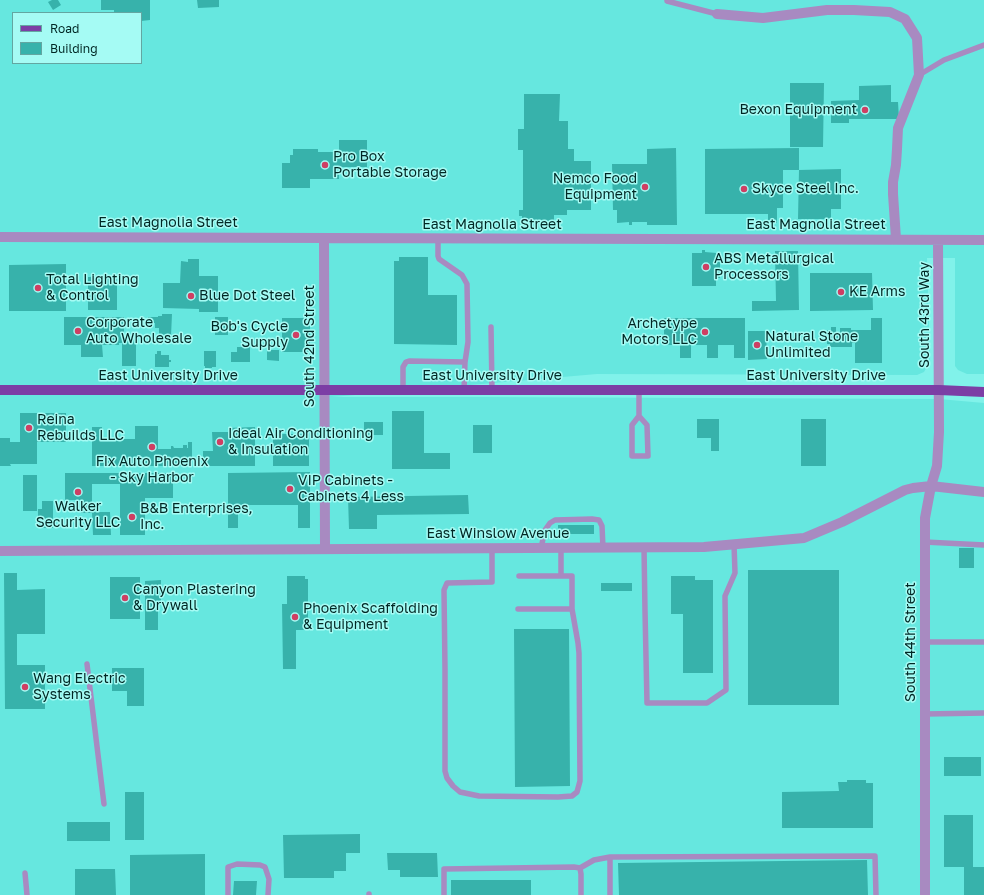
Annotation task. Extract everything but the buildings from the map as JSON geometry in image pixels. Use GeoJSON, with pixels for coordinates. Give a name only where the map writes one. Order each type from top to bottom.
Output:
{"type":"FeatureCollection","features":[{"type":"Feature","properties":{"kind":"main road","name":"East University Drive"},"geometry":{"type":"LineString","coordinates":[[0,390],[939,390],[984,392]]}},
{"type":"Feature","properties":{"kind":"street"},"geometry":{"type":"LineString","coordinates":[[717,14],[763,18],[828,10],[890,12],[905,19],[917,38],[919,75],[898,128],[896,165],[893,182],[896,239]]}},
{"type":"Feature","properties":{"kind":"street","name":"East Magnolia Street"},"geometry":{"type":"LineString","coordinates":[[0,237],[984,240]]}},
{"type":"Feature","properties":{"kind":"street","name":"South 42nd Street"},"geometry":{"type":"LineString","coordinates":[[324,238],[325,549]]}},
{"type":"Feature","properties":{"kind":"street","name":"South 43rd Way"},"geometry":{"type":"LineString","coordinates":[[938,240],[939,390]]}},
{"type":"Feature","properties":{"kind":"street","name":"South 44th Street"},"geometry":{"type":"LineString","coordinates":[[926,895],[925,518],[931,486],[937,466],[940,432],[939,390]]}},
{"type":"Feature","properties":{"kind":"street","name":"East Winslow Avenue"},"geometry":{"type":"LineString","coordinates":[[0,551],[704,547],[804,538],[842,522],[905,490],[913,488],[931,486],[984,492]]}},
{"type":"Feature","properties":{"kind":"lane"},"geometry":{"type":"LineString","coordinates":[[667,0],[717,14]]}},
{"type":"Feature","properties":{"kind":"lane"},"geometry":{"type":"LineString","coordinates":[[919,75],[944,60],[984,45]]}},
{"type":"Feature","properties":{"kind":"lane"},"geometry":{"type":"LineString","coordinates":[[438,238],[439,259],[462,275],[467,284],[468,342],[464,362],[464,390]]}},
{"type":"Feature","properties":{"kind":"lane"},"geometry":{"type":"LineString","coordinates":[[491,326],[492,390]]}},
{"type":"Feature","properties":{"kind":"lane"},"geometry":{"type":"LineString","coordinates":[[403,390],[403,367],[406,362],[464,362]]}},
{"type":"Feature","properties":{"kind":"lane"},"geometry":{"type":"LineString","coordinates":[[639,390],[639,416],[632,425],[632,456],[648,456],[648,425],[639,416]]}},
{"type":"Feature","properties":{"kind":"lane"},"geometry":{"type":"LineString","coordinates":[[541,548],[545,530],[550,523],[555,520],[592,519],[599,520],[602,526],[602,548]]}},
{"type":"Feature","properties":{"kind":"lane"},"geometry":{"type":"LineString","coordinates":[[925,542],[984,545]]}},
{"type":"Feature","properties":{"kind":"lane"},"geometry":{"type":"LineString","coordinates":[[644,547],[644,611],[647,703],[707,703],[726,690],[725,596],[736,573],[734,544]]}},
{"type":"Feature","properties":{"kind":"lane"},"geometry":{"type":"LineString","coordinates":[[492,548],[492,582],[447,583],[444,590],[445,771],[453,786],[460,792],[479,796],[572,796],[577,792],[580,781],[579,660],[578,643],[572,609],[572,576],[519,576]]}},
{"type":"Feature","properties":{"kind":"lane"},"geometry":{"type":"LineString","coordinates":[[561,548],[561,576]]}},
{"type":"Feature","properties":{"kind":"lane"},"geometry":{"type":"LineString","coordinates":[[518,610],[572,609]]}},
{"type":"Feature","properties":{"kind":"lane"},"geometry":{"type":"LineString","coordinates":[[925,642],[984,642]]}},
{"type":"Feature","properties":{"kind":"lane"},"geometry":{"type":"LineString","coordinates":[[87,664],[104,804]]}},
{"type":"Feature","properties":{"kind":"lane"},"geometry":{"type":"LineString","coordinates":[[925,714],[984,713]]}},
{"type":"Feature","properties":{"kind":"lane"},"geometry":{"type":"LineString","coordinates":[[444,895],[444,869],[580,868],[594,860],[610,857],[875,856],[876,895]]}},
{"type":"Feature","properties":{"kind":"lane"},"geometry":{"type":"LineString","coordinates":[[610,857],[610,895]]}},
{"type":"Feature","properties":{"kind":"lane"},"geometry":{"type":"LineString","coordinates":[[228,895],[228,868],[237,864],[260,865],[265,868],[269,879],[268,895]]}},
{"type":"Feature","properties":{"kind":"lane"},"geometry":{"type":"LineString","coordinates":[[580,868],[581,895]]}},
{"type":"Feature","properties":{"kind":"lane"},"geometry":{"type":"LineString","coordinates":[[25,873],[27,895]]}},
{"type":"Feature","properties":{"kind":"shaded area"},"geometry":{"type":"Polygon","coordinates":[[[0,0],[984,0],[984,374],[967,374],[958,370],[955,366],[955,258],[927,258],[930,361],[924,372],[917,375],[597,374],[332,397],[939,399],[984,403],[984,895],[0,895],[0,0]]]}},
{"type":"Feature","properties":{"kind":"place","name":"Bexon Equipment"},"geometry":{"type":"Point","coordinates":[865,110]}},
{"type":"Feature","properties":{"kind":"place","name":"Pro Box Portable Storage"},"geometry":{"type":"Point","coordinates":[325,165]}},
{"type":"Feature","properties":{"kind":"place","name":"Nemco Food Equipment"},"geometry":{"type":"Point","coordinates":[645,187]}},
{"type":"Feature","properties":{"kind":"place","name":"Skyce Steel Inc."},"geometry":{"type":"Point","coordinates":[744,189]}},
{"type":"Feature","properties":{"kind":"place","name":"ABS Metallurgical Processors"},"geometry":{"type":"Point","coordinates":[706,267]}},
{"type":"Feature","properties":{"kind":"place","name":"Total Lighting & Control"},"geometry":{"type":"Point","coordinates":[38,288]}},
{"type":"Feature","properties":{"kind":"place","name":"KE Arms"},"geometry":{"type":"Point","coordinates":[841,292]}},
{"type":"Feature","properties":{"kind":"place","name":"Blue Dot Steel"},"geometry":{"type":"Point","coordinates":[191,296]}},
{"type":"Feature","properties":{"kind":"place","name":"Corporate Auto Wholesale"},"geometry":{"type":"Point","coordinates":[78,331]}},
{"type":"Feature","properties":{"kind":"place","name":"Archetype Motors LLC"},"geometry":{"type":"Point","coordinates":[705,332]}},
{"type":"Feature","properties":{"kind":"place","name":"Bob's Cycle Supply"},"geometry":{"type":"Point","coordinates":[296,335]}},
{"type":"Feature","properties":{"kind":"place","name":"Natural Stone Unlimited"},"geometry":{"type":"Point","coordinates":[757,345]}},
{"type":"Feature","properties":{"kind":"place","name":"Reina Rebuilds LLC"},"geometry":{"type":"Point","coordinates":[29,428]}},
{"type":"Feature","properties":{"kind":"place","name":"Ideal Air Conditioning & Insulation"},"geometry":{"type":"Point","coordinates":[220,442]}},
{"type":"Feature","properties":{"kind":"place","name":"Fix Auto Phoenix - Sky Harbor"},"geometry":{"type":"Point","coordinates":[152,447]}},
{"type":"Feature","properties":{"kind":"place","name":"VIP Cabinets - Cabinets 4 Less"},"geometry":{"type":"Point","coordinates":[290,489]}},
{"type":"Feature","properties":{"kind":"place","name":"Walker Security LLC"},"geometry":{"type":"Point","coordinates":[78,492]}},
{"type":"Feature","properties":{"kind":"place","name":"B&B Enterprises, Inc."},"geometry":{"type":"Point","coordinates":[132,517]}},
{"type":"Feature","properties":{"kind":"place","name":"Canyon Plastering & Drywall"},"geometry":{"type":"Point","coordinates":[125,598]}},
{"type":"Feature","properties":{"kind":"place","name":"Phoenix Scaffolding & Equipment"},"geometry":{"type":"Point","coordinates":[295,617]}},
{"type":"Feature","properties":{"kind":"place","name":"Wang Electric Systems"},"geometry":{"type":"Point","coordinates":[25,687]}}]}
